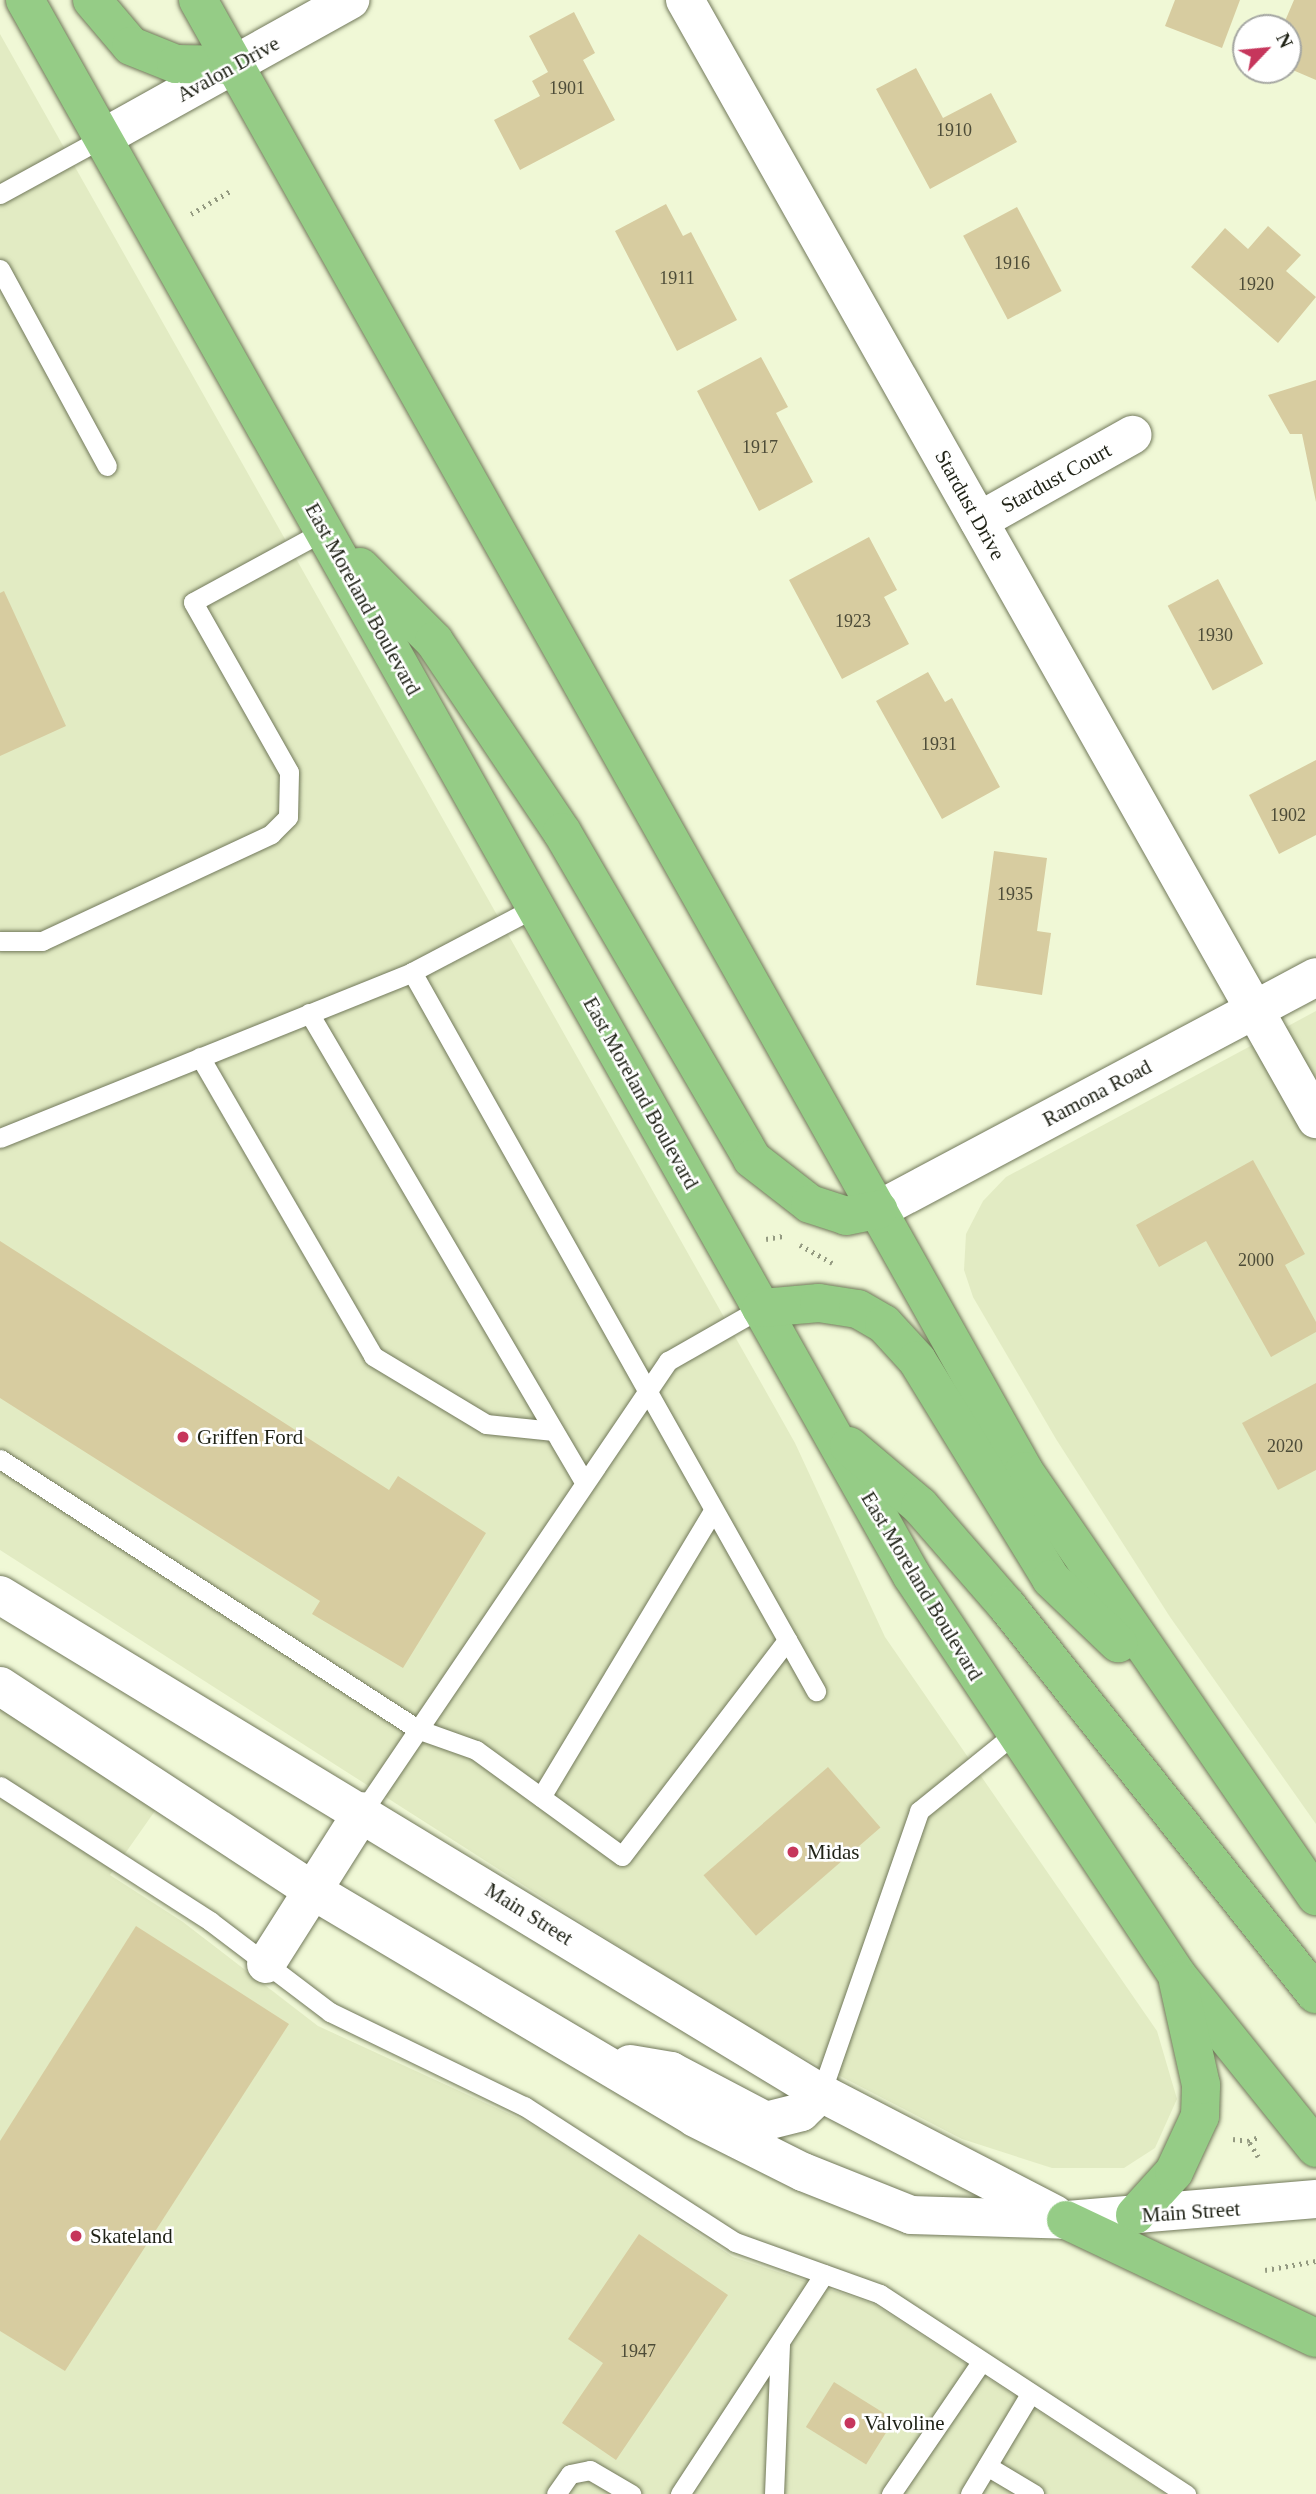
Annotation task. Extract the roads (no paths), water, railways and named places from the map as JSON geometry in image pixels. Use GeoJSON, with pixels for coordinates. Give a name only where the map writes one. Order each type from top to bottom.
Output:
{"type":"FeatureCollection","features":[{"type":"Feature","properties":{"kind":"main road","name":"East Moreland Boulevard"},"geometry":{"type":"LineString","coordinates":[[25,0],[831,1431],[1013,1735],[1177,1975],[1316,2148]]}},
{"type":"Feature","properties":{"kind":"main road"},"geometry":{"type":"LineString","coordinates":[[92,0],[131,46],[176,64],[235,65]]}},
{"type":"Feature","properties":{"kind":"main road"},"geometry":{"type":"LineString","coordinates":[[198,0],[1024,1471],[1173,1696],[1316,1896]]}},
{"type":"Feature","properties":{"kind":"main road","name":"Avalon Drive"},"geometry":{"type":"LineString","coordinates":[[104,137],[351,0]]}},
{"type":"Feature","properties":{"kind":"main road","name":"Stardust Drive"},"geometry":{"type":"LineString","coordinates":[[685,0],[1316,1119]]}},
{"type":"Feature","properties":{"kind":"main road","name":"Stardust Court"},"geometry":{"type":"LineString","coordinates":[[979,521],[1132,435]]}},
{"type":"Feature","properties":{"kind":"main road"},"geometry":{"type":"LineString","coordinates":[[324,531],[441,653],[562,832],[752,1159],[810,1204],[846,1216],[878,1210]]}},
{"type":"Feature","properties":{"kind":"main road","name":"Ramona Road"},"geometry":{"type":"LineString","coordinates":[[878,1210],[1316,977]]}},
{"type":"Feature","properties":{"kind":"main road"},"geometry":{"type":"LineString","coordinates":[[761,1308],[819,1303],[858,1309],[884,1324],[917,1360],[1051,1579],[1173,1696]]}},
{"type":"Feature","properties":{"kind":"main road"},"geometry":{"type":"LineString","coordinates":[[831,1431],[920,1506],[999,1596],[1316,1994]]}},
{"type":"Feature","properties":{"kind":"main road","name":"Main Street"},"geometry":{"type":"LineString","coordinates":[[0,1595],[363,1811],[821,2092],[1066,2220]]}},
{"type":"Feature","properties":{"kind":"main road","name":"Main Street"},"geometry":{"type":"LineString","coordinates":[[0,1686],[310,1889],[600,2059],[695,2118],[803,2172],[911,2215],[1066,2220],[1316,2199]]}},
{"type":"Feature","properties":{"kind":"main road"},"geometry":{"type":"LineString","coordinates":[[266,1964],[310,1889],[363,1811]]}},
{"type":"Feature","properties":{"kind":"main road"},"geometry":{"type":"LineString","coordinates":[[1135,2215],[1174,2172],[1200,2116],[1201,2085],[1177,1975]]}},
{"type":"Feature","properties":{"kind":"main road"},"geometry":{"type":"LineString","coordinates":[[600,2059],[671,2071],[765,2120],[802,2112],[821,2092]]}},
{"type":"Feature","properties":{"kind":"main road"},"geometry":{"type":"LineString","coordinates":[[1066,2220],[1316,2338]]}},
{"type":"Feature","properties":{"kind":"lane"},"geometry":{"type":"LineString","coordinates":[[0,194],[104,137]]}},
{"type":"Feature","properties":{"kind":"lane"},"geometry":{"type":"LineString","coordinates":[[0,269],[107,466]]}},
{"type":"Feature","properties":{"kind":"lane"},"geometry":{"type":"LineString","coordinates":[[0,941],[42,941],[271,834],[288,817],[289,772],[193,602],[324,531]]}},
{"type":"Feature","properties":{"kind":"lane"},"geometry":{"type":"LineString","coordinates":[[0,1138],[412,972],[536,907]]}},
{"type":"Feature","properties":{"kind":"lane"},"geometry":{"type":"LineString","coordinates":[[412,972],[644,1394],[816,1691]]}},
{"type":"Feature","properties":{"kind":"lane"},"geometry":{"type":"LineString","coordinates":[[309,1013],[583,1480]]}},
{"type":"Feature","properties":{"kind":"lane"},"geometry":{"type":"LineString","coordinates":[[200,1057],[373,1356],[486,1424],[554,1431]]}},
{"type":"Feature","properties":{"kind":"lane"},"geometry":{"type":"LineString","coordinates":[[363,1811],[583,1480],[668,1361],[761,1308]]}},
{"type":"Feature","properties":{"kind":"lane"},"geometry":{"type":"LineString","coordinates":[[0,1459],[417,1729],[476,1750],[622,1856],[787,1640]]}},
{"type":"Feature","properties":{"kind":"lane"},"geometry":{"type":"LineString","coordinates":[[541,1797],[712,1512]]}},
{"type":"Feature","properties":{"kind":"lane"},"geometry":{"type":"LineString","coordinates":[[821,2092],[919,1811],[1013,1735]]}},
{"type":"Feature","properties":{"kind":"lane"},"geometry":{"type":"LineString","coordinates":[[0,1786],[160,1887],[330,2012],[524,2106],[735,2242],[880,2294],[1186,2494]]}},
{"type":"Feature","properties":{"kind":"lane"},"geometry":{"type":"LineString","coordinates":[[680,2494],[824,2274]]}},
{"type":"Feature","properties":{"kind":"lane"},"geometry":{"type":"LineString","coordinates":[[774,2494],[780,2342]]}},
{"type":"Feature","properties":{"kind":"lane"},"geometry":{"type":"LineString","coordinates":[[891,2494],[981,2362]]}},
{"type":"Feature","properties":{"kind":"lane"},"geometry":{"type":"LineString","coordinates":[[970,2494],[1030,2393]]}},
{"type":"Feature","properties":{"kind":"lane"},"geometry":{"type":"LineString","coordinates":[[987,2466],[1034,2494]]}},
{"type":"Feature","properties":{"kind":"lane"},"geometry":{"type":"LineString","coordinates":[[556,2494],[570,2474],[590,2470],[631,2494]]}},
{"type":"Feature","properties":{"kind":"place","name":"Griffen Ford"},"geometry":{"type":"Point","coordinates":[183,1437]}},
{"type":"Feature","properties":{"kind":"place","name":"Midas"},"geometry":{"type":"Point","coordinates":[793,1852]}},
{"type":"Feature","properties":{"kind":"place","name":"Skateland"},"geometry":{"type":"Point","coordinates":[76,2236]}},
{"type":"Feature","properties":{"kind":"place","name":"Valvoline"},"geometry":{"type":"Point","coordinates":[850,2423]}}]}
